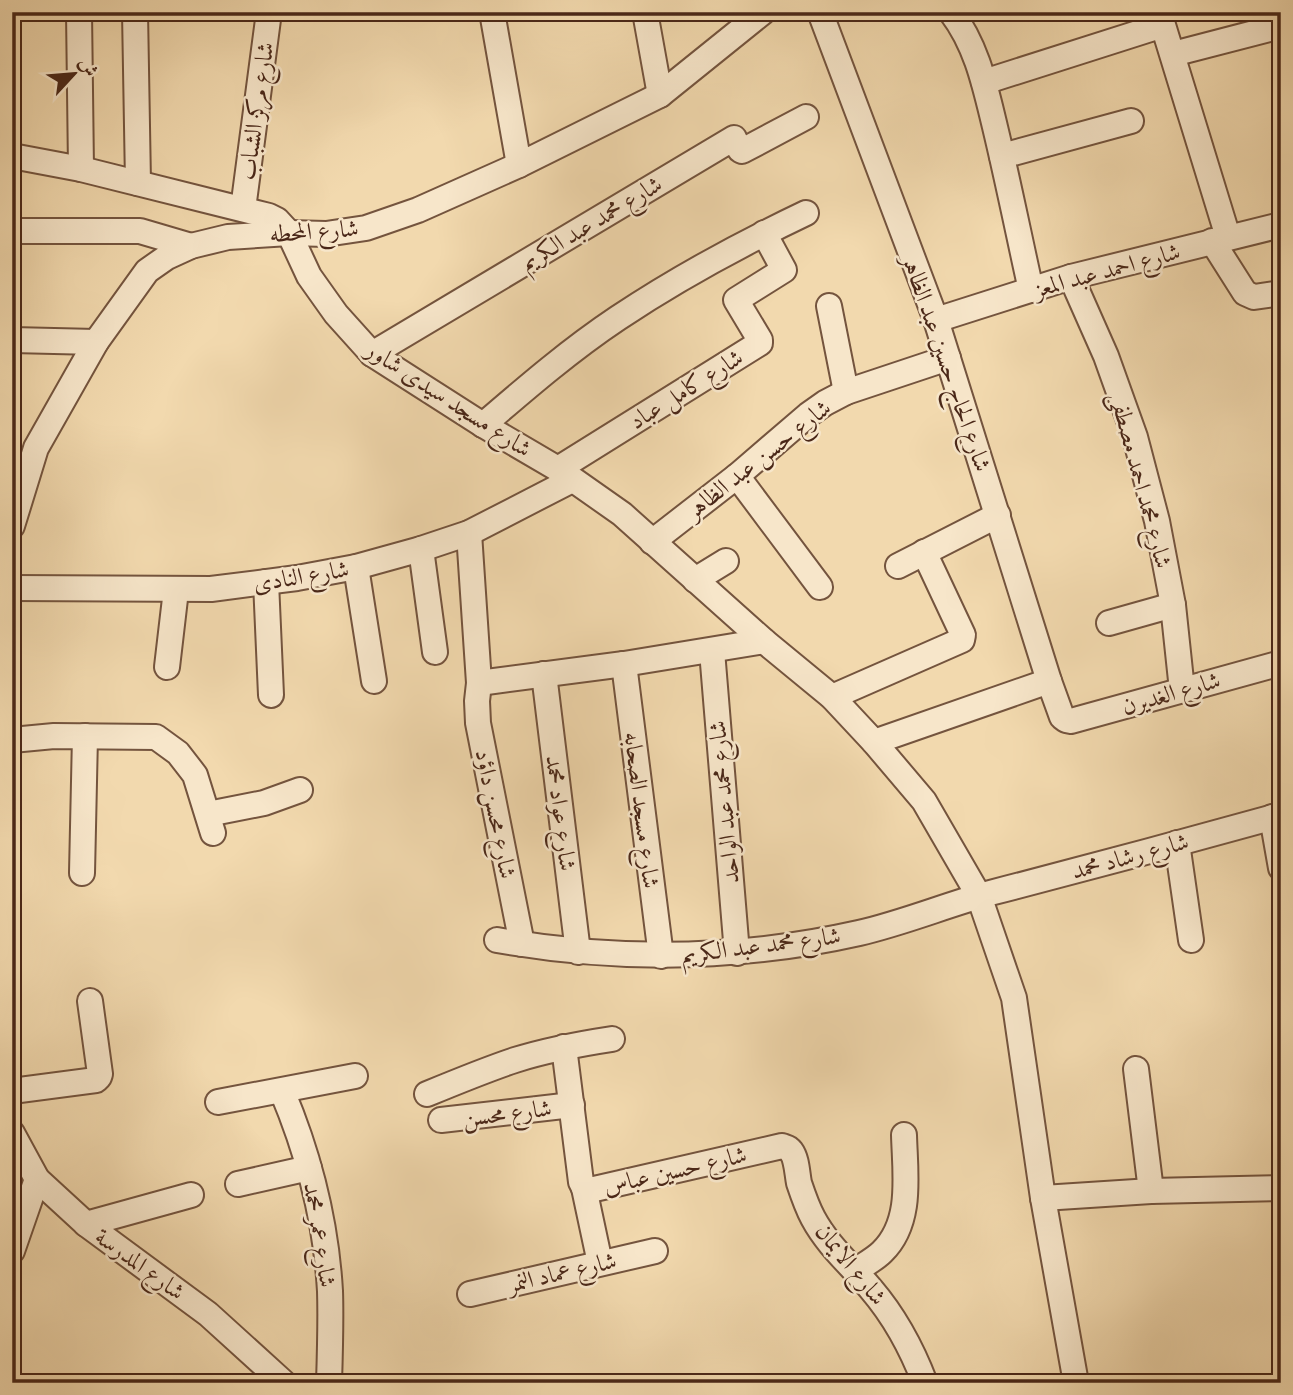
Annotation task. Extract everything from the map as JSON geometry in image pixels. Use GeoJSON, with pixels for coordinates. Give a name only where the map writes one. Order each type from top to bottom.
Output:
{"type":"FeatureCollection","features":[{"type":"Feature","properties":{"kind":"street"},"geometry":{"type":"LineString","coordinates":[[79,12],[81,169]]}},
{"type":"Feature","properties":{"kind":"street"},"geometry":{"type":"LineString","coordinates":[[135,12],[138,183]]}},
{"type":"Feature","properties":{"kind":"street","name":"شارع مركز الشباب"},"geometry":{"type":"LineString","coordinates":[[243,209],[269,12]]}},
{"type":"Feature","properties":{"kind":"street"},"geometry":{"type":"LineString","coordinates":[[492,12],[519,166]]}},
{"type":"Feature","properties":{"kind":"street"},"geometry":{"type":"LineString","coordinates":[[645,12],[660,95]]}},
{"type":"Feature","properties":{"kind":"street","name":"شارع المحطه"},"geometry":{"type":"LineString","coordinates":[[12,526],[24,447],[147,271],[167,257],[191,246],[228,237],[289,233],[326,234],[366,228],[418,210],[519,166],[660,95],[762,12]]}},
{"type":"Feature","properties":{"kind":"street","name":"شارع الحاج حسين عبد الظاهر"},"geometry":{"type":"LineString","coordinates":[[820,12],[936,320],[1062,717]]}},
{"type":"Feature","properties":{"kind":"street"},"geometry":{"type":"LineString","coordinates":[[951,12],[974,50],[984,82],[1031,290]]}},
{"type":"Feature","properties":{"kind":"street"},"geometry":{"type":"LineString","coordinates":[[984,82],[1160,25],[1164,26],[1220,239],[1245,293],[1254,297],[1281,293]]}},
{"type":"Feature","properties":{"kind":"street"},"geometry":{"type":"LineString","coordinates":[[1173,54],[1281,26]]}},
{"type":"Feature","properties":{"kind":"street","name":"شارع محمد عبد الكريم"},"geometry":{"type":"LineString","coordinates":[[372,354],[734,138],[742,151],[806,117]]}},
{"type":"Feature","properties":{"kind":"street"},"geometry":{"type":"LineString","coordinates":[[1002,156],[1131,121]]}},
{"type":"Feature","properties":{"kind":"street"},"geometry":{"type":"LineString","coordinates":[[12,156],[81,169],[269,216],[277,220],[289,233]]}},
{"type":"Feature","properties":{"kind":"street"},"geometry":{"type":"LineString","coordinates":[[482,425],[548,370],[617,319],[689,273],[806,213]]}},
{"type":"Feature","properties":{"kind":"street","name":"شارع احمد عبد المعز"},"geometry":{"type":"LineString","coordinates":[[936,320],[1071,277],[1281,225]]}},
{"type":"Feature","properties":{"kind":"street"},"geometry":{"type":"LineString","coordinates":[[12,231],[140,231],[191,246]]}},
{"type":"Feature","properties":{"kind":"street","name":"شارع مسجد سيدى شاور"},"geometry":{"type":"LineString","coordinates":[[289,233],[309,276],[336,314],[372,354],[565,475],[622,514],[764,641],[832,697],[924,801],[979,896],[1014,998],[1044,1198],[1076,1383]]}},
{"type":"Feature","properties":{"kind":"street","name":"شارع كامل عباد"},"geometry":{"type":"LineString","coordinates":[[565,475],[760,343],[736,300],[783,271],[764,233]]}},
{"type":"Feature","properties":{"kind":"street","name":"شارع محمد احمد مصطفى"},"geometry":{"type":"LineString","coordinates":[[1071,277],[1106,356],[1135,437],[1157,521],[1173,605],[1182,690]]}},
{"type":"Feature","properties":{"kind":"street"},"geometry":{"type":"LineString","coordinates":[[829,306],[846,391]]}},
{"type":"Feature","properties":{"kind":"street"},"geometry":{"type":"LineString","coordinates":[[12,340],[96,342]]}},
{"type":"Feature","properties":{"kind":"street","name":"شارع حسن عبد الظاهر"},"geometry":{"type":"LineString","coordinates":[[652,542],[737,476],[808,415],[846,391],[948,358]]}},
{"type":"Feature","properties":{"kind":"street","name":"شارع النادى"},"geometry":{"type":"LineString","coordinates":[[12,588],[211,590],[356,567],[421,550],[469,533],[565,475]]}},
{"type":"Feature","properties":{"kind":"street"},"geometry":{"type":"LineString","coordinates":[[737,476],[820,587]]}},
{"type":"Feature","properties":{"kind":"street"},"geometry":{"type":"LineString","coordinates":[[898,566],[998,515]]}},
{"type":"Feature","properties":{"kind":"street","name":"شارع محسن داؤد"},"geometry":{"type":"LineString","coordinates":[[469,533],[479,683],[478,723],[522,944]]}},
{"type":"Feature","properties":{"kind":"street"},"geometry":{"type":"LineString","coordinates":[[421,550],[435,652]]}},
{"type":"Feature","properties":{"kind":"street"},"geometry":{"type":"LineString","coordinates":[[832,697],[962,640],[963,635],[924,552]]}},
{"type":"Feature","properties":{"kind":"street"},"geometry":{"type":"LineString","coordinates":[[695,580],[726,561]]}},
{"type":"Feature","properties":{"kind":"street"},"geometry":{"type":"LineString","coordinates":[[356,567],[374,681]]}},
{"type":"Feature","properties":{"kind":"street"},"geometry":{"type":"LineString","coordinates":[[266,582],[271,695]]}},
{"type":"Feature","properties":{"kind":"street"},"geometry":{"type":"LineString","coordinates":[[167,667],[176,590]]}},
{"type":"Feature","properties":{"kind":"street"},"geometry":{"type":"LineString","coordinates":[[1109,623],[1173,605]]}},
{"type":"Feature","properties":{"kind":"street"},"geometry":{"type":"LineString","coordinates":[[479,683],[624,664],[764,641]]}},
{"type":"Feature","properties":{"kind":"street","name":"شارع محمد عبد الواحد"},"geometry":{"type":"LineString","coordinates":[[712,651],[737,953]]}},
{"type":"Feature","properties":{"kind":"street","name":"شارع الغديرن"},"geometry":{"type":"LineString","coordinates":[[1062,717],[1071,721],[1281,663]]}},
{"type":"Feature","properties":{"kind":"street","name":"شارع مسجد الصحابه"},"geometry":{"type":"LineString","coordinates":[[624,664],[661,956]]}},
{"type":"Feature","properties":{"kind":"street","name":"شارع عواد محمد"},"geometry":{"type":"LineString","coordinates":[[544,674],[578,952]]}},
{"type":"Feature","properties":{"kind":"street"},"geometry":{"type":"LineString","coordinates":[[874,742],[1049,681]]}},
{"type":"Feature","properties":{"kind":"street"},"geometry":{"type":"LineString","coordinates":[[12,740],[54,736],[156,737],[178,753],[195,775],[210,824],[300,790]]}},
{"type":"Feature","properties":{"kind":"street"},"geometry":{"type":"LineString","coordinates":[[82,873],[85,736]]}},
{"type":"Feature","properties":{"kind":"street"},"geometry":{"type":"LineString","coordinates":[[1276,816],[1281,868]]}},
{"type":"Feature","properties":{"kind":"street","name":"شارع رشاد محمد"},"geometry":{"type":"LineString","coordinates":[[979,896],[1276,816]]}},
{"type":"Feature","properties":{"kind":"street"},"geometry":{"type":"LineString","coordinates":[[1177,844],[1191,940]]}},
{"type":"Feature","properties":{"kind":"street","name":"شارع محمد عبد الكريم"},"geometry":{"type":"LineString","coordinates":[[496,940],[578,952],[661,956],[737,953],[860,933],[920,917],[979,896]]}},
{"type":"Feature","properties":{"kind":"street"},"geometry":{"type":"LineString","coordinates":[[12,1091],[96,1080],[99,1077],[90,1001]]}},
{"type":"Feature","properties":{"kind":"street"},"geometry":{"type":"LineString","coordinates":[[427,1094],[517,1059],[612,1039]]}},
{"type":"Feature","properties":{"kind":"street","name":"شارع حسين عباس"},"geometry":{"type":"LineString","coordinates":[[564,1047],[581,1182],[584,1188],[590,1190],[782,1146]]}},
{"type":"Feature","properties":{"kind":"street"},"geometry":{"type":"LineString","coordinates":[[1136,1069],[1151,1191]]}},
{"type":"Feature","properties":{"kind":"street"},"geometry":{"type":"LineString","coordinates":[[218,1102],[355,1076]]}},
{"type":"Feature","properties":{"kind":"street","name":"شارع عمر محمد"},"geometry":{"type":"LineString","coordinates":[[282,1091],[309,1168],[323,1228],[331,1320],[329,1383]]}},
{"type":"Feature","properties":{"kind":"street","name":"شارع محسن"},"geometry":{"type":"LineString","coordinates":[[441,1120],[572,1105]]}},
{"type":"Feature","properties":{"kind":"street","name":"شارع المدرسة"},"geometry":{"type":"LineString","coordinates":[[12,1133],[37,1179],[86,1224],[208,1314],[284,1383]]}},
{"type":"Feature","properties":{"kind":"street"},"geometry":{"type":"LineString","coordinates":[[855,1271],[882,1252],[901,1221],[905,1203],[904,1135]]}},
{"type":"Feature","properties":{"kind":"street","name":"شارع الايمان"},"geometry":{"type":"LineString","coordinates":[[782,1146],[789,1149],[794,1156],[799,1182],[820,1231],[890,1312],[925,1383]]}},
{"type":"Feature","properties":{"kind":"street"},"geometry":{"type":"LineString","coordinates":[[238,1184],[309,1168]]}},
{"type":"Feature","properties":{"kind":"street"},"geometry":{"type":"LineString","coordinates":[[12,1251],[37,1179]]}},
{"type":"Feature","properties":{"kind":"street"},"geometry":{"type":"LineString","coordinates":[[584,1188],[600,1264]]}},
{"type":"Feature","properties":{"kind":"street"},"geometry":{"type":"LineString","coordinates":[[1044,1198],[1151,1191],[1281,1188]]}},
{"type":"Feature","properties":{"kind":"street"},"geometry":{"type":"LineString","coordinates":[[86,1224],[191,1195]]}},
{"type":"Feature","properties":{"kind":"street","name":"شارع عماد النمر"},"geometry":{"type":"LineString","coordinates":[[470,1294],[654,1251]]}}]}
